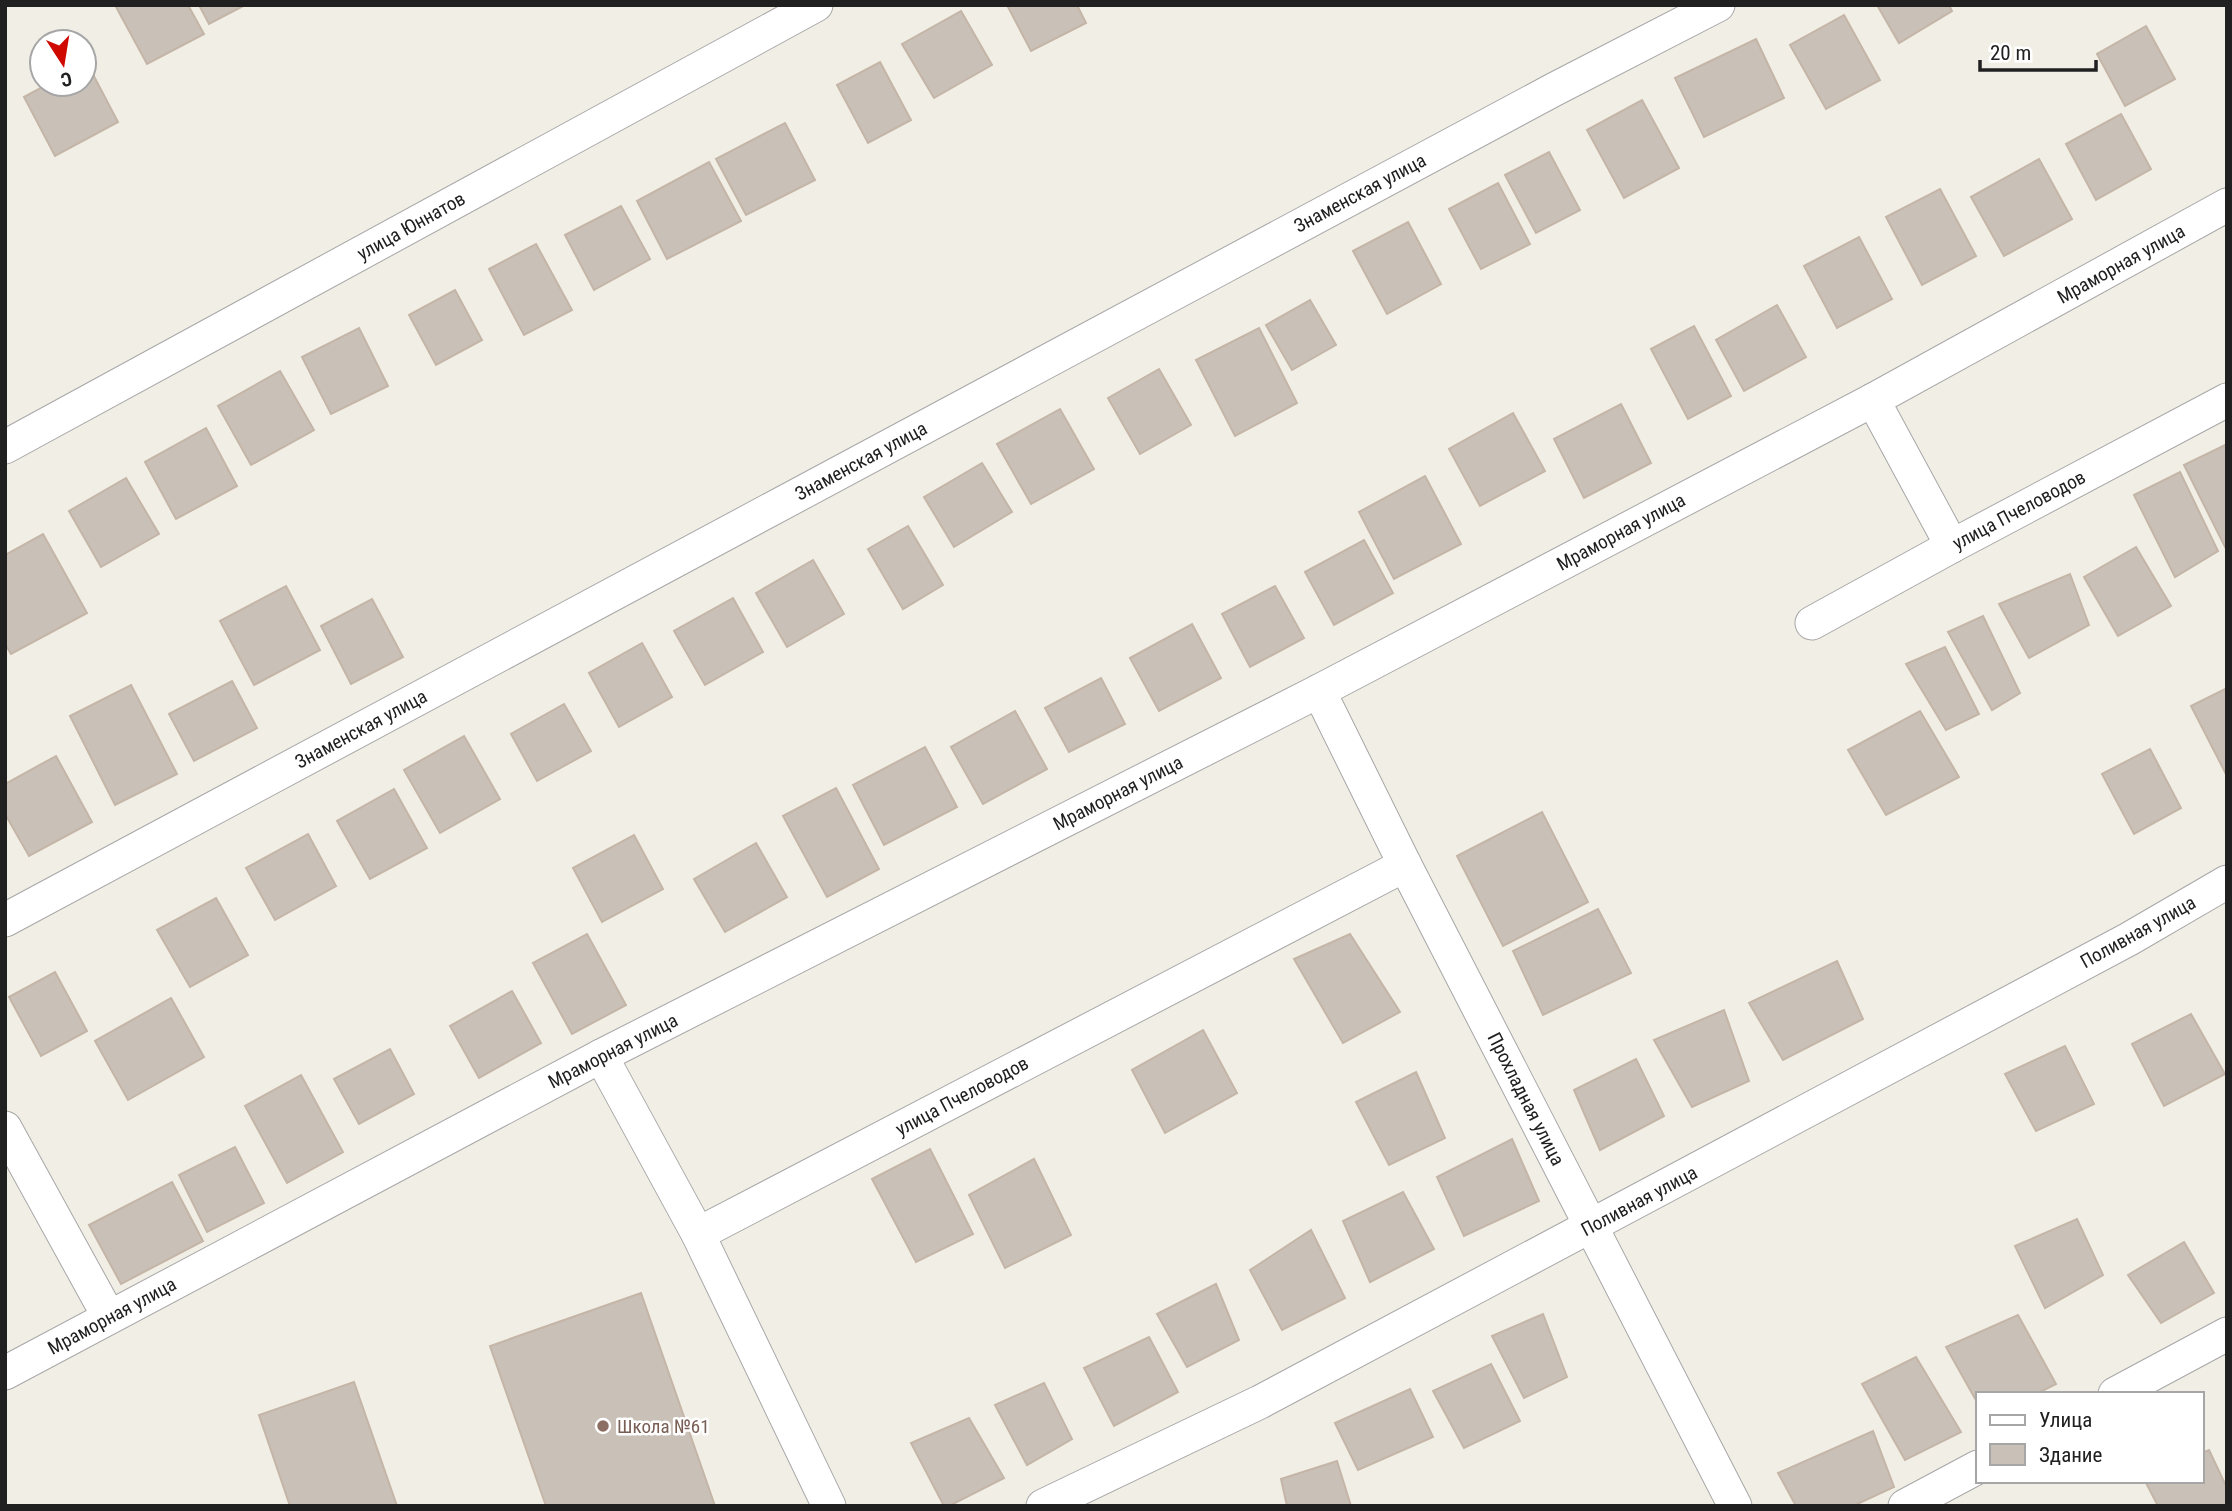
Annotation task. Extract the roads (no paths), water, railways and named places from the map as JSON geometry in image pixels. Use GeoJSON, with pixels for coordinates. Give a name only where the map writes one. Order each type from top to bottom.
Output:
{"type":"FeatureCollection","features":[{"type":"Feature","properties":{"kind":"street","name":"улица Юннатов"},"geometry":{"type":"LineString","coordinates":[[5,447],[816,5]]}},
{"type":"Feature","properties":{"kind":"street","name":"Знаменская улица"},"geometry":{"type":"LineString","coordinates":[[5,920],[1555,89],[1718,5]]}},
{"type":"Feature","properties":{"kind":"street","name":"Мраморная улица"},"geometry":{"type":"LineString","coordinates":[[5,1373],[601,1056],[1319,691],[1873,400],[2227,205]]}},
{"type":"Feature","properties":{"kind":"street"},"geometry":{"type":"LineString","coordinates":[[1873,400],[1952,546]]}},
{"type":"Feature","properties":{"kind":"street","name":"улица Пчеловодов"},"geometry":{"type":"LineString","coordinates":[[1812,623],[2227,400]]}},
{"type":"Feature","properties":{"kind":"street","name":"Прохладная улица"},"geometry":{"type":"LineString","coordinates":[[1319,691],[1405,865],[1735,1506]]}},
{"type":"Feature","properties":{"kind":"street","name":"улица Пчеловодов"},"geometry":{"type":"LineString","coordinates":[[698,1234],[1405,865]]}},
{"type":"Feature","properties":{"kind":"street","name":"Поливная улица"},"geometry":{"type":"LineString","coordinates":[[1044,1506],[1260,1402],[1592,1227],[2129,939],[2227,882]]}},
{"type":"Feature","properties":{"kind":"street"},"geometry":{"type":"LineString","coordinates":[[601,1056],[698,1234],[829,1506]]}},
{"type":"Feature","properties":{"kind":"street"},"geometry":{"type":"LineString","coordinates":[[5,1128],[109,1317]]}},
{"type":"Feature","properties":{"kind":"street"},"geometry":{"type":"LineString","coordinates":[[2119,1392],[2227,1334]]}},
{"type":"Feature","properties":{"kind":"street"},"geometry":{"type":"LineString","coordinates":[[1905,1506],[1976,1468]]}},
{"type":"Feature","properties":{"kind":"place","name":"Школа №61"},"geometry":{"type":"Point","coordinates":[603,1426]}}]}
